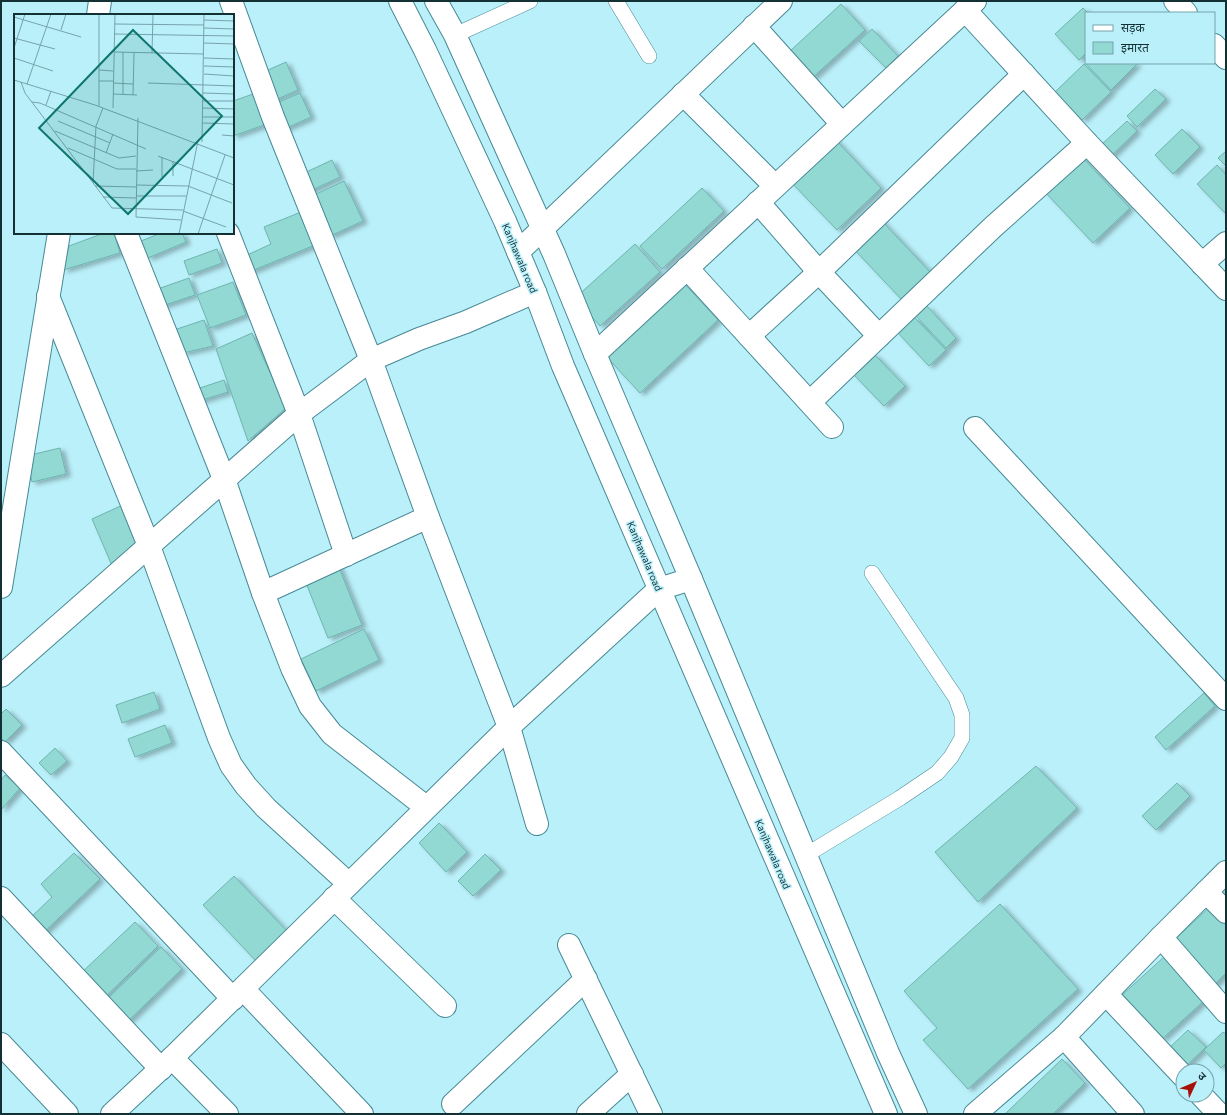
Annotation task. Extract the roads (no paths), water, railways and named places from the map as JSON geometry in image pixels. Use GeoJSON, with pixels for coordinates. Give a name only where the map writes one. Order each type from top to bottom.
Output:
{"type":"FeatureCollection","features":[{"type":"Feature","properties":{"kind":"street"},"geometry":{"type":"LineString","coordinates":[[98,14],[100,1]]}},
{"type":"Feature","properties":{"kind":"street"},"geometry":{"type":"LineString","coordinates":[[231,1],[273,117],[371,360],[428,517],[509,727],[537,824]]}},
{"type":"Feature","properties":{"kind":"street","name":"Kanjhawala road"},"geometry":{"type":"LineString","coordinates":[[400,1],[505,221],[535,292],[563,366],[886,1114]]}},
{"type":"Feature","properties":{"kind":"street"},"geometry":{"type":"LineString","coordinates":[[436,1],[455,35],[543,228],[913,1113]]}},
{"type":"Feature","properties":{"kind":"street"},"geometry":{"type":"LineString","coordinates":[[518,252],[780,1]]}},
{"type":"Feature","properties":{"kind":"street"},"geometry":{"type":"LineString","coordinates":[[1175,1],[1185,12]]}},
{"type":"Feature","properties":{"kind":"street"},"geometry":{"type":"LineString","coordinates":[[595,354],[970,5],[1024,74],[1087,143],[1226,289]]}},
{"type":"Feature","properties":{"kind":"street"},"geometry":{"type":"LineString","coordinates":[[754,26],[842,124]]}},
{"type":"Feature","properties":{"kind":"street"},"geometry":{"type":"LineString","coordinates":[[1215,46],[1226,58]]}},
{"type":"Feature","properties":{"kind":"street"},"geometry":{"type":"LineString","coordinates":[[748,336],[819,272],[1024,74]]}},
{"type":"Feature","properties":{"kind":"street"},"geometry":{"type":"LineString","coordinates":[[683,94],[775,186]]}},
{"type":"Feature","properties":{"kind":"street"},"geometry":{"type":"LineString","coordinates":[[810,402],[993,227],[1087,143]]}},
{"type":"Feature","properties":{"kind":"street"},"geometry":{"type":"LineString","coordinates":[[758,202],[819,272],[879,336]]}},
{"type":"Feature","properties":{"kind":"street"},"geometry":{"type":"LineString","coordinates":[[1,587],[59,234]]}},
{"type":"Feature","properties":{"kind":"street"},"geometry":{"type":"LineString","coordinates":[[126,234],[224,479],[263,593],[292,668],[310,706],[332,734],[426,807]]}},
{"type":"Feature","properties":{"kind":"street"},"geometry":{"type":"LineString","coordinates":[[228,234],[299,414],[346,555]]}},
{"type":"Feature","properties":{"kind":"street"},"geometry":{"type":"LineString","coordinates":[[1202,264],[1226,243]]}},
{"type":"Feature","properties":{"kind":"street"},"geometry":{"type":"LineString","coordinates":[[687,268],[832,427]]}},
{"type":"Feature","properties":{"kind":"street"},"geometry":{"type":"LineString","coordinates":[[1,676],[299,414],[371,360],[419,339],[466,322],[535,292]]}},
{"type":"Feature","properties":{"kind":"street"},"geometry":{"type":"LineString","coordinates":[[48,296],[149,546],[219,738],[231,765],[246,786],[445,1006]]}},
{"type":"Feature","properties":{"kind":"street"},"geometry":{"type":"LineString","coordinates":[[975,428],[1226,699]]}},
{"type":"Feature","properties":{"kind":"street"},"geometry":{"type":"LineString","coordinates":[[263,593],[428,517]]}},
{"type":"Feature","properties":{"kind":"street"},"geometry":{"type":"LineString","coordinates":[[112,1114],[238,994],[426,807],[509,727],[659,589],[691,579]]}},
{"type":"Feature","properties":{"kind":"street"},"geometry":{"type":"LineString","coordinates":[[1,752],[238,994],[362,1114]]}},
{"type":"Feature","properties":{"kind":"street"},"geometry":{"type":"LineString","coordinates":[[975,1114],[1064,1037],[1226,872]]}},
{"type":"Feature","properties":{"kind":"street"},"geometry":{"type":"LineString","coordinates":[[1206,892],[1226,912]]}},
{"type":"Feature","properties":{"kind":"street"},"geometry":{"type":"LineString","coordinates":[[1,898],[166,1063],[227,1114]]}},
{"type":"Feature","properties":{"kind":"street"},"geometry":{"type":"LineString","coordinates":[[1162,937],[1226,1012]]}},
{"type":"Feature","properties":{"kind":"street"},"geometry":{"type":"LineString","coordinates":[[570,945],[651,1114]]}},
{"type":"Feature","properties":{"kind":"street"},"geometry":{"type":"LineString","coordinates":[[453,1104],[586,979]]}},
{"type":"Feature","properties":{"kind":"street"},"geometry":{"type":"LineString","coordinates":[[1106,994],[1175,1067]]}},
{"type":"Feature","properties":{"kind":"street"},"geometry":{"type":"LineString","coordinates":[[1064,1037],[1133,1114]]}},
{"type":"Feature","properties":{"kind":"street"},"geometry":{"type":"LineString","coordinates":[[1,1044],[67,1114]]}},
{"type":"Feature","properties":{"kind":"street"},"geometry":{"type":"LineString","coordinates":[[588,1114],[632,1074]]}},
{"type":"Feature","properties":{"kind":"street"},"geometry":{"type":"LineString","coordinates":[[1209,1103],[1219,1114]]}},
{"type":"Feature","properties":{"kind":"lane"},"geometry":{"type":"LineString","coordinates":[[455,35],[530,1]]}},
{"type":"Feature","properties":{"kind":"lane"},"geometry":{"type":"LineString","coordinates":[[616,1],[649,56]]}},
{"type":"Feature","properties":{"kind":"lane"},"geometry":{"type":"LineString","coordinates":[[806,855],[900,798],[937,773],[951,757],[962,738],[962,715],[956,698],[872,573]]}}]}
